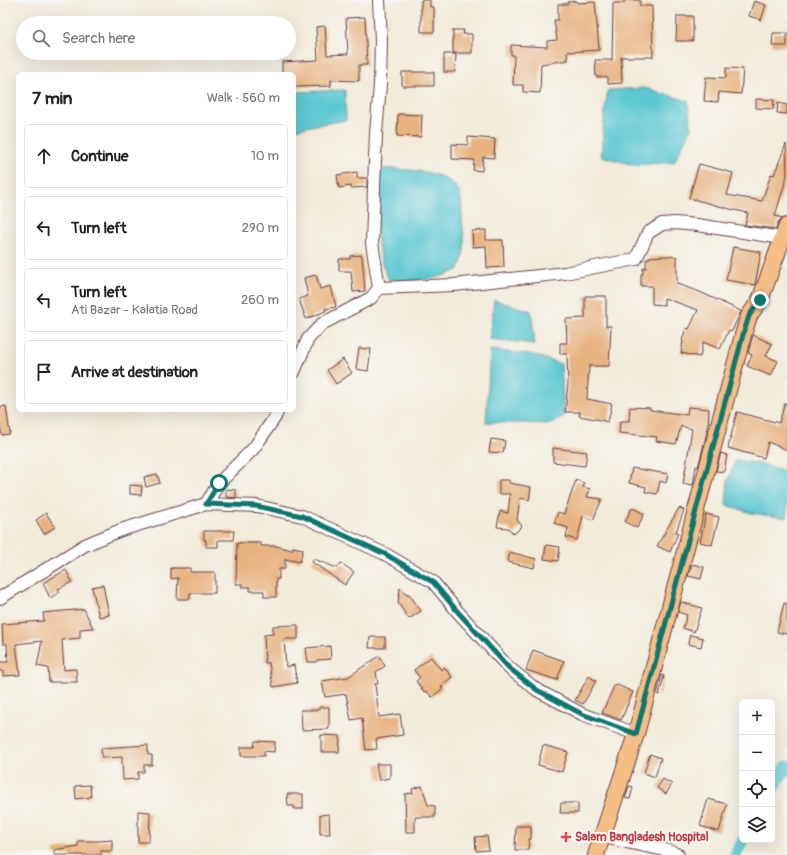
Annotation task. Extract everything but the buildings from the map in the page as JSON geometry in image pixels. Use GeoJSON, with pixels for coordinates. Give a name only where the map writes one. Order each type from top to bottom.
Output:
{"type":"FeatureCollection","features":[{"type":"Feature","properties":{"kind":"main road"},"geometry":{"type":"LineString","coordinates":[[596,855],[636,734],[743,335],[749,316],[760,300],[785,232]]}},
{"type":"Feature","properties":{"kind":"street"},"geometry":{"type":"LineString","coordinates":[[378,0],[381,40],[380,85],[376,133],[372,243],[380,288]]}},
{"type":"Feature","properties":{"kind":"street"},"geometry":{"type":"LineString","coordinates":[[296,367],[308,339],[322,324],[371,298],[380,288],[454,285],[565,273],[636,260],[648,233],[662,224],[697,225],[785,232]]}},
{"type":"Feature","properties":{"kind":"street"},"geometry":{"type":"LineString","coordinates":[[206,504],[219,483],[254,448],[277,412]]}},
{"type":"Feature","properties":{"kind":"street"},"geometry":{"type":"LineString","coordinates":[[0,598],[85,545],[121,530],[206,504],[256,506],[302,516],[385,554],[433,582],[509,668],[537,690],[582,714],[636,734]]}},
{"type":"Feature","properties":{"kind":"street"},"geometry":{"type":"LineString","coordinates":[[603,837],[669,851],[678,855]]}},
{"type":"Feature","properties":{"kind":"water"},"geometry":{"type":"Polygon","coordinates":[[[645,88],[688,101],[691,129],[674,162],[634,165],[601,156],[608,90],[645,88]]]}},
{"type":"Feature","properties":{"kind":"water"},"geometry":{"type":"Polygon","coordinates":[[[345,90],[346,120],[296,129],[296,92],[345,90]]]}},
{"type":"Feature","properties":{"kind":"water"},"geometry":{"type":"Polygon","coordinates":[[[385,169],[427,172],[447,180],[455,186],[461,197],[464,238],[464,250],[459,269],[445,275],[425,280],[404,282],[389,280],[380,256],[377,227],[380,172],[385,169]]]}},
{"type":"Feature","properties":{"kind":"water"},"geometry":{"type":"Polygon","coordinates":[[[494,300],[531,311],[535,344],[489,339],[494,300]]]}},
{"type":"Feature","properties":{"kind":"water"},"geometry":{"type":"Polygon","coordinates":[[[490,350],[534,355],[561,364],[564,416],[549,424],[486,422],[490,350]]]}},
{"type":"Feature","properties":{"kind":"water"},"geometry":{"type":"Polygon","coordinates":[[[736,460],[762,464],[787,473],[787,518],[751,513],[726,505],[728,480],[736,460]]]}},
{"type":"Feature","properties":{"kind":"waterway"},"geometry":{"type":"LineString","coordinates":[[775,785],[787,766]]}},
{"type":"Feature","properties":{"kind":"waterway"},"geometry":{"type":"LineString","coordinates":[[735,855],[741,843]]}},
{"type":"Feature","properties":{"kind":"place","name":"Salam Bangladesh Hospital"},"geometry":{"type":"Point","coordinates":[566,837]}},
{"type":"Feature","properties":{"kind":"route"},"geometry":{"type":"LineString","coordinates":[[219,483],[206,504],[256,506],[302,516],[385,554],[433,582],[509,668],[537,690],[582,714],[636,734],[743,335],[749,316],[760,300]]}}]}
